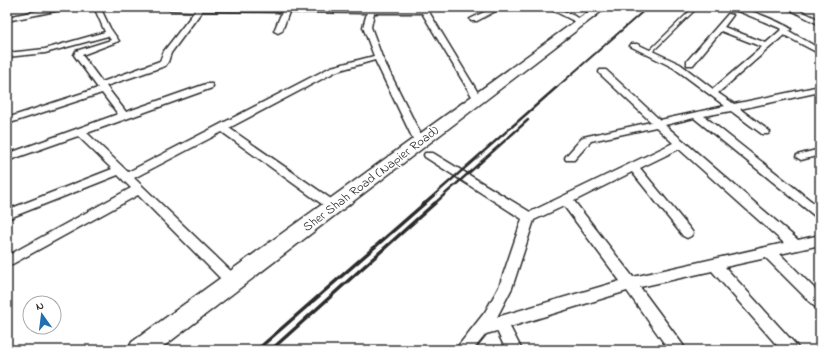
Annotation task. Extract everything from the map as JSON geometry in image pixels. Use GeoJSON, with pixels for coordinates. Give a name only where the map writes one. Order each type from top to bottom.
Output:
{"type":"FeatureCollection","features":[{"type":"Feature","properties":{"kind":"main road","name":"Sher Shah Road (Napier Road)"},"geometry":{"type":"LineString","coordinates":[[140,350],[602,7]]}},
{"type":"Feature","properties":{"kind":"street"},"geometry":{"type":"LineString","coordinates":[[7,19],[30,11],[65,7]]}},
{"type":"Feature","properties":{"kind":"street"},"geometry":{"type":"LineString","coordinates":[[97,7],[115,41],[84,50],[78,55],[122,112],[123,114],[118,118]]}},
{"type":"Feature","properties":{"kind":"street"},"geometry":{"type":"LineString","coordinates":[[172,7],[171,9],[200,8],[371,11],[424,9],[476,96]]}},
{"type":"Feature","properties":{"kind":"street"},"geometry":{"type":"LineString","coordinates":[[474,19],[500,7]]}},
{"type":"Feature","properties":{"kind":"street"},"geometry":{"type":"LineString","coordinates":[[549,7],[579,20]]}},
{"type":"Feature","properties":{"kind":"street"},"geometry":{"type":"LineString","coordinates":[[788,7],[820,23]]}},
{"type":"Feature","properties":{"kind":"street"},"geometry":{"type":"LineString","coordinates":[[7,121],[103,87],[162,64],[167,54],[200,8]]}},
{"type":"Feature","properties":{"kind":"street"},"geometry":{"type":"LineString","coordinates":[[278,31],[287,9]]}},
{"type":"Feature","properties":{"kind":"street"},"geometry":{"type":"LineString","coordinates":[[371,11],[368,17],[367,26],[378,58],[418,139]]}},
{"type":"Feature","properties":{"kind":"street"},"geometry":{"type":"LineString","coordinates":[[690,63],[720,28],[730,11],[787,29],[713,92]]}},
{"type":"Feature","properties":{"kind":"street"},"geometry":{"type":"LineString","coordinates":[[720,28],[767,46]]}},
{"type":"Feature","properties":{"kind":"street"},"geometry":{"type":"LineString","coordinates":[[784,32],[820,52]]}},
{"type":"Feature","properties":{"kind":"street"},"geometry":{"type":"LineString","coordinates":[[7,55],[45,51],[110,33]]}},
{"type":"Feature","properties":{"kind":"street"},"geometry":{"type":"LineString","coordinates":[[634,46],[677,66],[765,132]]}},
{"type":"Feature","properties":{"kind":"street"},"geometry":{"type":"LineString","coordinates":[[7,216],[123,173],[222,127],[334,69],[348,64],[378,58]]}},
{"type":"Feature","properties":{"kind":"street"},"geometry":{"type":"LineString","coordinates":[[603,72],[680,144],[796,246]]}},
{"type":"Feature","properties":{"kind":"street"},"geometry":{"type":"LineString","coordinates":[[7,158],[210,86]]}},
{"type":"Feature","properties":{"kind":"street"},"geometry":{"type":"LineString","coordinates":[[570,158],[586,139],[820,89]]}},
{"type":"Feature","properties":{"kind":"street"},"geometry":{"type":"LineString","coordinates":[[696,115],[820,214]]}},
{"type":"Feature","properties":{"kind":"street"},"geometry":{"type":"LineString","coordinates":[[222,127],[330,204]]}},
{"type":"Feature","properties":{"kind":"street"},"geometry":{"type":"LineString","coordinates":[[80,132],[228,278]]}},
{"type":"Feature","properties":{"kind":"street"},"geometry":{"type":"LineString","coordinates":[[464,350],[490,317],[505,288],[529,217],[634,168],[680,144]]}},
{"type":"Feature","properties":{"kind":"street"},"geometry":{"type":"LineString","coordinates":[[801,157],[820,152]]}},
{"type":"Feature","properties":{"kind":"street"},"geometry":{"type":"LineString","coordinates":[[429,154],[529,217]]}},
{"type":"Feature","properties":{"kind":"street"},"geometry":{"type":"LineString","coordinates":[[634,168],[687,233]]}},
{"type":"Feature","properties":{"kind":"street"},"geometry":{"type":"LineString","coordinates":[[7,262],[139,189]]}},
{"type":"Feature","properties":{"kind":"street"},"geometry":{"type":"LineString","coordinates":[[565,201],[569,203],[678,350]]}},
{"type":"Feature","properties":{"kind":"street"},"geometry":{"type":"LineString","coordinates":[[480,329],[630,284],[820,240]]}},
{"type":"Feature","properties":{"kind":"street"},"geometry":{"type":"LineString","coordinates":[[769,252],[820,303]]}},
{"type":"Feature","properties":{"kind":"street"},"geometry":{"type":"LineString","coordinates":[[715,265],[791,350]]}},
{"type":"Feature","properties":{"kind":"street"},"geometry":{"type":"LineString","coordinates":[[501,323],[514,350]]}},
{"type":"Feature","properties":{"kind":"lane"},"geometry":{"type":"LineString","coordinates":[[649,53],[696,7]]}},
{"type":"Feature","properties":{"kind":"railway"},"geometry":{"type":"LineString","coordinates":[[556,88],[648,7]]}},
{"type":"Feature","properties":{"kind":"railway"},"geometry":{"type":"LineString","coordinates":[[424,204],[557,87]]}},
{"type":"Feature","properties":{"kind":"railway"},"geometry":{"type":"LineString","coordinates":[[434,204],[528,120]]}},
{"type":"Feature","properties":{"kind":"railway"},"geometry":{"type":"LineString","coordinates":[[257,350],[425,203]]}},
{"type":"Feature","properties":{"kind":"railway"},"geometry":{"type":"LineString","coordinates":[[271,350],[435,203]]}}]}
